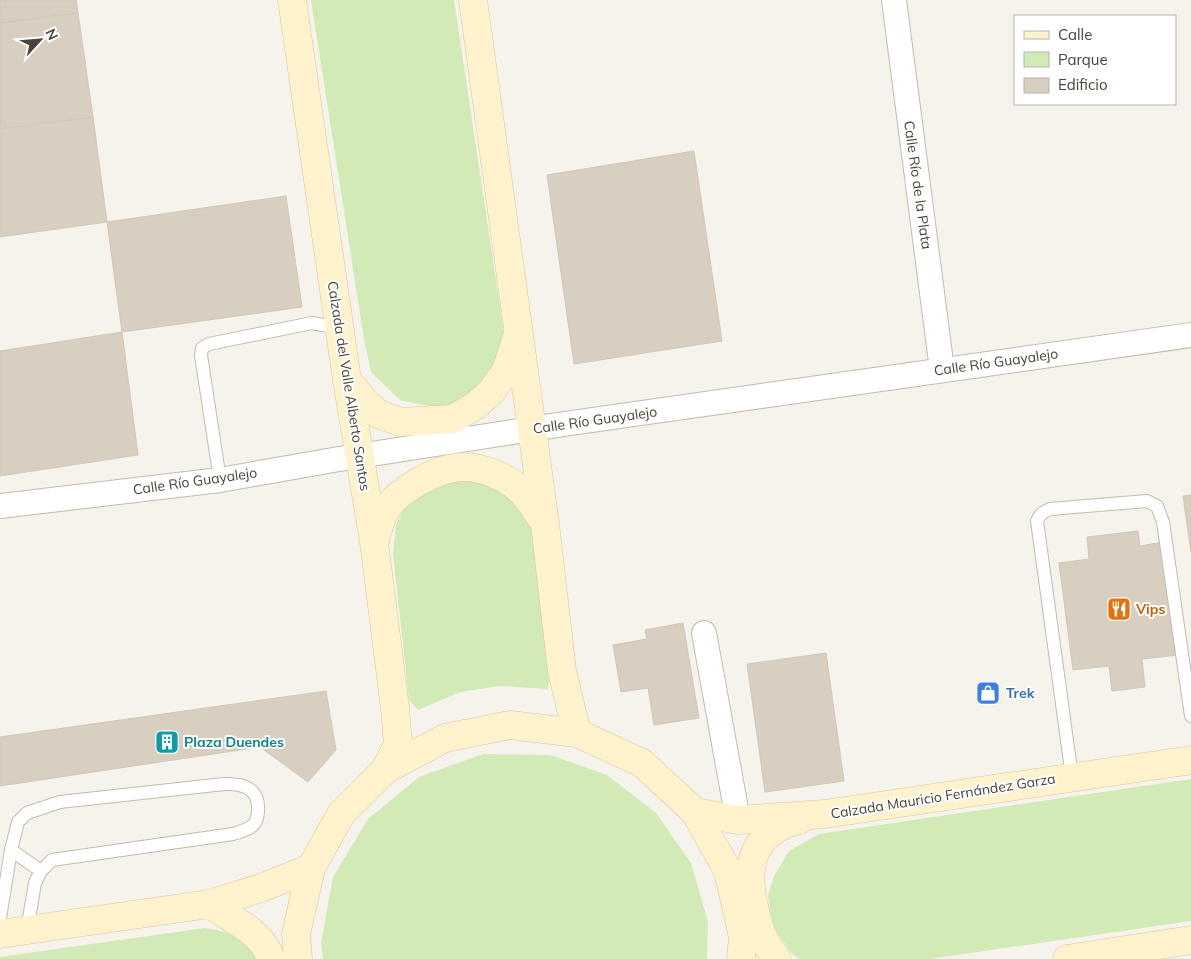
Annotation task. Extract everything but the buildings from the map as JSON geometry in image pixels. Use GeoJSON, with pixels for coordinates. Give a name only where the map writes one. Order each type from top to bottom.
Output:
{"type":"FeatureCollection","features":[{"type":"Feature","properties":{"kind":"main road","name":"Calzada del Valle Alberto Santos"},"geometry":{"type":"LineString","coordinates":[[292,0],[339,328],[374,542],[395,708],[398,744],[385,770]]}},
{"type":"Feature","properties":{"kind":"main road"},"geometry":{"type":"LineString","coordinates":[[473,0],[545,524],[562,672],[577,733]]}},
{"type":"Feature","properties":{"kind":"main road"},"geometry":{"type":"LineString","coordinates":[[347,380],[378,414],[401,422],[453,419],[475,406],[490,392],[506,371],[519,333]]}},
{"type":"Feature","properties":{"kind":"main road"},"geometry":{"type":"LineString","coordinates":[[374,542],[386,509],[399,495],[432,475],[460,467],[486,470],[505,478],[521,490],[545,524]]}},
{"type":"Feature","properties":{"kind":"main road"},"geometry":{"type":"LineString","coordinates":[[298,959],[296,934],[311,868],[341,814],[385,770],[444,738],[510,725],[577,733],[642,763],[695,812],[728,871],[743,937],[741,959]]}},
{"type":"Feature","properties":{"kind":"main road","name":"Calzada Mauricio Fernández Garza"},"geometry":{"type":"LineString","coordinates":[[695,812],[738,820],[825,814],[1191,760]]}},
{"type":"Feature","properties":{"kind":"main road"},"geometry":{"type":"LineString","coordinates":[[777,959],[761,936],[752,900],[749,880],[752,859],[760,844],[774,829],[786,823],[825,814]]}},
{"type":"Feature","properties":{"kind":"main road"},"geometry":{"type":"LineString","coordinates":[[0,934],[209,904],[261,888],[311,868]]}},
{"type":"Feature","properties":{"kind":"main road"},"geometry":{"type":"LineString","coordinates":[[209,904],[249,930],[262,943],[271,959]]}},
{"type":"Feature","properties":{"kind":"main road"},"geometry":{"type":"LineString","coordinates":[[1067,959],[1191,940]]}},
{"type":"Feature","properties":{"kind":"street","name":"Calle Río de la Plata"},"geometry":{"type":"LineString","coordinates":[[894,0],[942,370]]}},
{"type":"Feature","properties":{"kind":"street","name":"Calle Río Guayalejo"},"geometry":{"type":"LineString","coordinates":[[0,506],[220,480],[360,455],[532,429],[1191,335]]}},
{"type":"Feature","properties":{"kind":"street"},"geometry":{"type":"LineString","coordinates":[[704,633],[738,820]]}},
{"type":"Feature","properties":{"kind":"lane"},"geometry":{"type":"LineString","coordinates":[[220,480],[201,355],[202,348],[209,344],[312,323],[339,328]]}},
{"type":"Feature","properties":{"kind":"lane"},"geometry":{"type":"LineString","coordinates":[[1072,777],[1037,521],[1043,511],[1147,502],[1157,506],[1163,522],[1191,716]]}},
{"type":"Feature","properties":{"kind":"lane"},"geometry":{"type":"LineString","coordinates":[[0,918],[11,850],[18,822],[27,812],[60,802],[235,783],[253,791],[259,803],[257,821],[250,828],[233,834],[52,860],[41,871],[35,883],[28,930]]}},
{"type":"Feature","properties":{"kind":"lane"},"geometry":{"type":"LineString","coordinates":[[11,850],[41,871]]}},
{"type":"Feature","properties":{"kind":"green space"},"geometry":{"type":"Polygon","coordinates":[[[311,0],[454,0],[505,340],[496,370],[473,397],[439,408],[400,400],[371,372],[364,339],[311,0]]]}},
{"type":"Feature","properties":{"kind":"green space"},"geometry":{"type":"Polygon","coordinates":[[[442,475],[500,479],[532,521],[549,680],[548,689],[499,686],[460,692],[418,710],[409,700],[393,554],[396,525],[409,498],[442,475]]]}},
{"type":"Feature","properties":{"kind":"green space"},"geometry":{"type":"Polygon","coordinates":[[[483,754],[550,755],[607,775],[656,813],[691,863],[708,922],[707,959],[323,959],[321,943],[333,877],[368,819],[419,777],[483,754]]]}},
{"type":"Feature","properties":{"kind":"green space"},"geometry":{"type":"Polygon","coordinates":[[[1191,779],[1191,921],[929,959],[800,959],[793,955],[773,927],[768,895],[774,876],[789,851],[819,834],[1191,779]]]}},
{"type":"Feature","properties":{"kind":"green space"},"geometry":{"type":"Polygon","coordinates":[[[205,928],[236,937],[260,959],[0,959],[0,957],[205,928]]]}},
{"type":"Feature","properties":{"kind":"place","name":"Vips"},"geometry":{"type":"Point","coordinates":[1119,609]}},
{"type":"Feature","properties":{"kind":"place","name":"Trek"},"geometry":{"type":"Point","coordinates":[988,693]}},
{"type":"Feature","properties":{"kind":"place","name":"Plaza Duendes"},"geometry":{"type":"Point","coordinates":[167,742]}}]}
